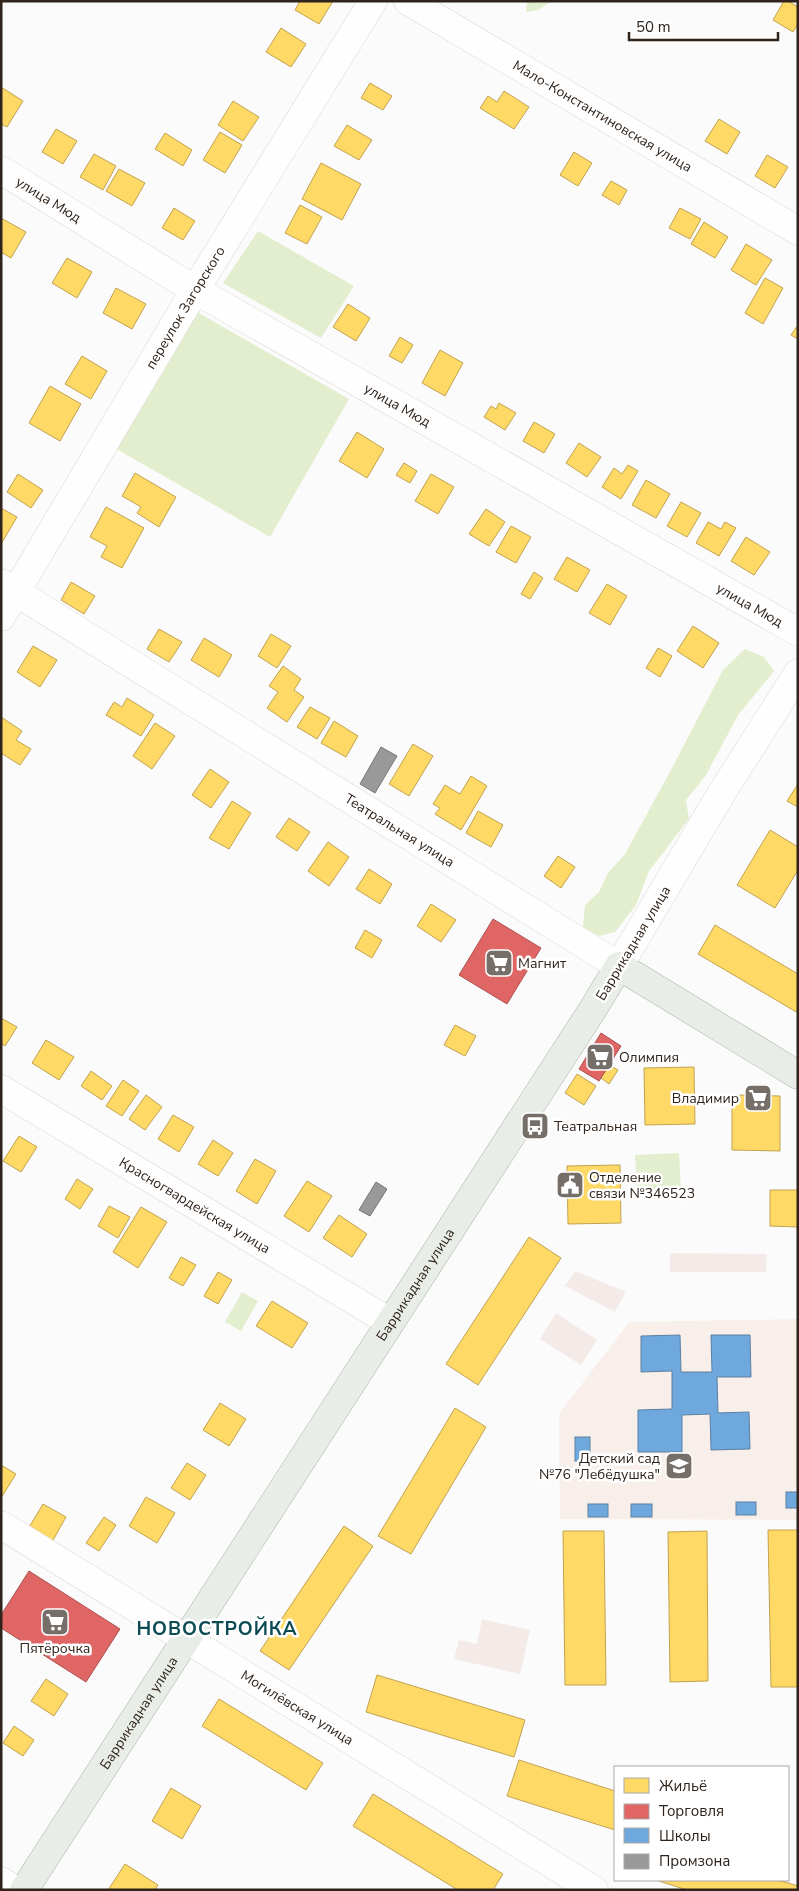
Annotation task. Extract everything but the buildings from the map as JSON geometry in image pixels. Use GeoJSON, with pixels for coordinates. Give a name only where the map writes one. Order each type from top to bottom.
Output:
{"type":"FeatureCollection","features":[{"type":"Feature","properties":{"kind":"main road","name":"Театральная улица"},"geometry":{"type":"LineString","coordinates":[[619,966],[798,1075]]}},
{"type":"Feature","properties":{"kind":"main road","name":"Баррикадная улица"},"geometry":{"type":"LineString","coordinates":[[24,1890],[619,966]]}},
{"type":"Feature","properties":{"kind":"street","name":"переулок Загорского"},"geometry":{"type":"LineString","coordinates":[[1,617],[9,587],[373,1]]}},
{"type":"Feature","properties":{"kind":"street","name":"Мало-Константиновская улица"},"geometry":{"type":"LineString","coordinates":[[408,1],[798,231]]}},
{"type":"Feature","properties":{"kind":"street","name":"улица Мюд"},"geometry":{"type":"LineString","coordinates":[[1,170],[195,290],[798,632]]}},
{"type":"Feature","properties":{"kind":"street","name":"Театральная улица"},"geometry":{"type":"LineString","coordinates":[[9,587],[619,966]]}},
{"type":"Feature","properties":{"kind":"street","name":"Баррикадная улица"},"geometry":{"type":"LineString","coordinates":[[619,966],[722,794],[798,673]]}},
{"type":"Feature","properties":{"kind":"street","name":"Красногвардейская улица"},"geometry":{"type":"LineString","coordinates":[[1,1089],[390,1322]]}},
{"type":"Feature","properties":{"kind":"street","name":"Могилёвская улица"},"geometry":{"type":"LineString","coordinates":[[1,1525],[594,1890]]}},
{"type":"Feature","properties":{"kind":"street"},"geometry":{"type":"LineString","coordinates":[[1,1881],[14,1890]]}},
{"type":"Feature","properties":{"kind":"shaded area"},"geometry":{"type":"Polygon","coordinates":[[[670,1253],[767,1254],[766,1272],[670,1272],[670,1253]]]}},
{"type":"Feature","properties":{"kind":"shaded area"},"geometry":{"type":"Polygon","coordinates":[[[575,1271],[626,1292],[615,1312],[565,1286],[575,1271]]]}},
{"type":"Feature","properties":{"kind":"shaded area"},"geometry":{"type":"Polygon","coordinates":[[[556,1313],[597,1340],[581,1365],[540,1339],[556,1313]]]}},
{"type":"Feature","properties":{"kind":"shaded area","name":"Детский сад №76 \"Лебёдушка\""},"geometry":{"type":"Polygon","coordinates":[[[798,1319],[798,1520],[560,1519],[559,1414],[629,1322],[798,1319]]]}},
{"type":"Feature","properties":{"kind":"shaded area"},"geometry":{"type":"Polygon","coordinates":[[[482,1619],[530,1630],[520,1674],[454,1659],[459,1640],[477,1644],[482,1619]]]}},
{"type":"Feature","properties":{"kind":"green space"},"geometry":{"type":"Polygon","coordinates":[[[527,1],[552,1],[538,10],[526,12],[527,1]]]}},
{"type":"Feature","properties":{"kind":"green space"},"geometry":{"type":"Polygon","coordinates":[[[258,231],[354,286],[321,338],[223,283],[258,231]]]}},
{"type":"Feature","properties":{"kind":"green space"},"geometry":{"type":"Polygon","coordinates":[[[192,309],[349,399],[270,537],[113,447],[192,309]]]}},
{"type":"Feature","properties":{"kind":"green space"},"geometry":{"type":"Polygon","coordinates":[[[745,649],[764,657],[774,671],[738,715],[706,775],[686,800],[689,819],[649,871],[636,905],[615,932],[599,936],[583,927],[585,905],[599,892],[608,873],[625,854],[723,670],[745,649]]]}},
{"type":"Feature","properties":{"kind":"green space"},"geometry":{"type":"Polygon","coordinates":[[[679,1153],[681,1190],[637,1191],[635,1155],[679,1153]]]}},
{"type":"Feature","properties":{"kind":"green space"},"geometry":{"type":"Polygon","coordinates":[[[242,1292],[258,1301],[241,1331],[225,1322],[242,1292]]]}},
{"type":"Feature","properties":{"kind":"place","name":"Магнит"},"geometry":{"type":"Point","coordinates":[499,963]}},
{"type":"Feature","properties":{"kind":"place","name":"Олимпия"},"geometry":{"type":"Point","coordinates":[600,1057]}},
{"type":"Feature","properties":{"kind":"place","name":"Владимир"},"geometry":{"type":"Point","coordinates":[758,1098]}},
{"type":"Feature","properties":{"kind":"place","name":"Театральная"},"geometry":{"type":"Point","coordinates":[535,1126]}},
{"type":"Feature","properties":{"kind":"place","name":"Отделение связи №346523"},"geometry":{"type":"Point","coordinates":[570,1185]}},
{"type":"Feature","properties":{"kind":"place","name":"Детский сад №76 \"Лебёдушка\""},"geometry":{"type":"Point","coordinates":[679,1466]}},
{"type":"Feature","properties":{"kind":"place","name":"Пятёрочка"},"geometry":{"type":"Point","coordinates":[55,1622]}},
{"type":"Feature","properties":{"kind":"district","name":"НОВОСТРОЙКА"},"geometry":{"type":"Point","coordinates":[217,1628]}}]}
